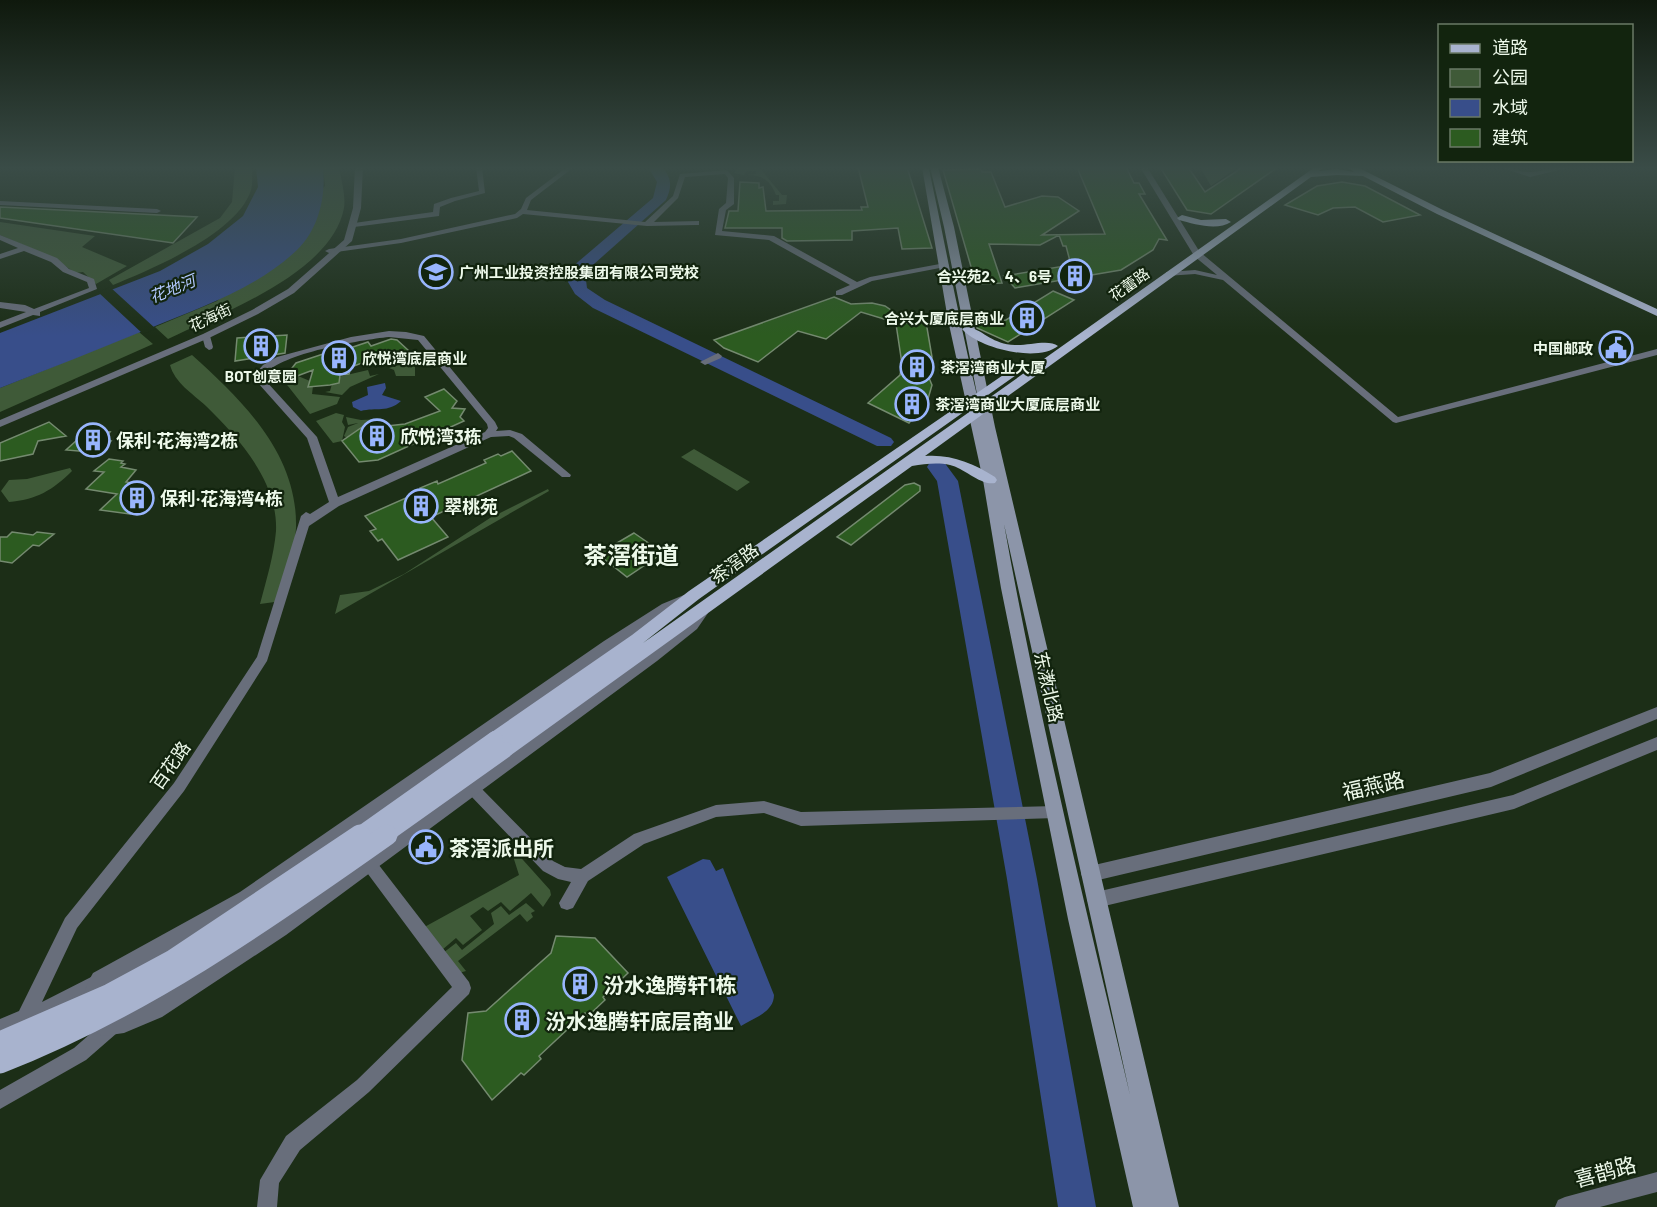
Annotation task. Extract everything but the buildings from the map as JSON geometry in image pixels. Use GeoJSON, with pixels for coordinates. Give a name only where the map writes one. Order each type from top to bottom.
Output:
{"type":"FeatureCollection","features":[{"type":"Feature","properties":{"kind":"main road","name":"东漖北路"},"geometry":{"type":"LineString","coordinates":[[936,223],[953,320],[978,404],[1167,1207]]}},
{"type":"Feature","properties":{"kind":"main road","name":"东漖北路"},"geometry":{"type":"LineString","coordinates":[[948,223],[1008,588],[1078,919],[1145,1207]]}},
{"type":"Feature","properties":{"kind":"main road","name":"花蕾路"},"geometry":{"type":"LineString","coordinates":[[978,404],[1169,274],[1224,223]]}},
{"type":"Feature","properties":{"kind":"main road","name":"花蕾路"},"geometry":{"type":"LineString","coordinates":[[978,404],[1052,346],[1232,223]]}},
{"type":"Feature","properties":{"kind":"main road"},"geometry":{"type":"LineString","coordinates":[[1468,223],[1657,313]]}},
{"type":"Feature","properties":{"kind":"main road"},"geometry":{"type":"LineString","coordinates":[[1482,223],[1657,302]]}},
{"type":"Feature","properties":{"kind":"main road"},"geometry":{"type":"LineString","coordinates":[[967,329],[983,341],[1004,348],[1025,350],[1052,346]]}},
{"type":"Feature","properties":{"kind":"main road","name":"茶滘路"},"geometry":{"type":"LineString","coordinates":[[699,602],[906,463],[978,404]]}},
{"type":"Feature","properties":{"kind":"main road","name":"茶滘路"},"geometry":{"type":"LineString","coordinates":[[500,744],[978,404]]}},
{"type":"Feature","properties":{"kind":"main road"},"geometry":{"type":"LineString","coordinates":[[906,463],[944,458],[967,465],[990,480]]}},
{"type":"Feature","properties":{"kind":"main road"},"geometry":{"type":"LineString","coordinates":[[0,1042],[110,994],[173,960],[500,744]]}},
{"type":"Feature","properties":{"kind":"main road"},"geometry":{"type":"LineString","coordinates":[[0,1063],[73,1033],[168,982],[335,871],[500,744]]}},
{"type":"Feature","properties":{"kind":"street","name":"花海街"},"geometry":{"type":"LineString","coordinates":[[0,424],[206,336],[255,312],[291,291],[334,250],[346,223]]}},
{"type":"Feature","properties":{"kind":"street"},"geometry":{"type":"LineString","coordinates":[[354,225],[366,223]]}},
{"type":"Feature","properties":{"kind":"street"},"geometry":{"type":"LineString","coordinates":[[334,250],[400,241],[474,223]]}},
{"type":"Feature","properties":{"kind":"street"},"geometry":{"type":"LineString","coordinates":[[640,223],[679,223]]}},
{"type":"Feature","properties":{"kind":"street"},"geometry":{"type":"LineString","coordinates":[[720,223],[718,233],[771,238],[856,285]]}},
{"type":"Feature","properties":{"kind":"street"},"geometry":{"type":"LineString","coordinates":[[1179,223],[1195,249],[1224,279],[1396,420],[1657,352]]}},
{"type":"Feature","properties":{"kind":"street"},"geometry":{"type":"LineString","coordinates":[[1184,223],[1195,249]]}},
{"type":"Feature","properties":{"kind":"street","name":"花海街"},"geometry":{"type":"LineString","coordinates":[[0,417],[253,308],[283,290],[348,241],[354,225]]}},
{"type":"Feature","properties":{"kind":"street"},"geometry":{"type":"LineString","coordinates":[[0,237],[26,247],[40,256],[54,260],[57,266],[91,281],[93,290],[36,314],[0,325]]}},
{"type":"Feature","properties":{"kind":"street"},"geometry":{"type":"LineString","coordinates":[[0,257],[26,247]]}},
{"type":"Feature","properties":{"kind":"street"},"geometry":{"type":"LineString","coordinates":[[839,293],[870,279],[945,265]]}},
{"type":"Feature","properties":{"kind":"street"},"geometry":{"type":"LineString","coordinates":[[1169,274],[1195,272],[1224,279]]}},
{"type":"Feature","properties":{"kind":"street"},"geometry":{"type":"LineString","coordinates":[[0,305],[25,308],[36,314]]}},
{"type":"Feature","properties":{"kind":"street"},"geometry":{"type":"LineString","coordinates":[[489,434],[493,428],[492,424],[428,345],[421,338],[410,334],[398,333],[366,338],[280,359],[267,364],[259,375],[261,381],[312,437],[334,504],[489,434],[510,433],[518,436],[566,475]]}},
{"type":"Feature","properties":{"kind":"street"},"geometry":{"type":"LineString","coordinates":[[206,336],[209,347]]}},
{"type":"Feature","properties":{"kind":"street"},"geometry":{"type":"LineString","coordinates":[[705,362],[718,356]]}},
{"type":"Feature","properties":{"kind":"street","name":"百花路"},"geometry":{"type":"LineString","coordinates":[[25,1018],[71,923],[179,787],[263,658],[306,519],[334,504]]}},
{"type":"Feature","properties":{"kind":"street"},"geometry":{"type":"LineString","coordinates":[[0,1028],[59,1003],[246,898],[609,645],[667,608],[699,602],[692,625],[652,657],[370,865],[196,985],[155,1010],[111,1027],[80,1054],[0,1100]]}},
{"type":"Feature","properties":{"kind":"street","name":"福燕路"},"geometry":{"type":"LineString","coordinates":[[1090,874],[1491,780],[1657,713]]}},
{"type":"Feature","properties":{"kind":"street"},"geometry":{"type":"LineString","coordinates":[[1096,900],[1514,802],[1657,744]]}},
{"type":"Feature","properties":{"kind":"street"},"geometry":{"type":"LineString","coordinates":[[473,789],[548,867],[563,873],[582,876]]}},
{"type":"Feature","properties":{"kind":"street"},"geometry":{"type":"LineString","coordinates":[[567,903],[582,876],[639,839],[716,811],[764,807],[801,819],[1055,812]]}},
{"type":"Feature","properties":{"kind":"street"},"geometry":{"type":"LineString","coordinates":[[267,1207],[270,1180],[293,1143],[363,1086],[463,988],[370,865]]}},
{"type":"Feature","properties":{"kind":"street"},"geometry":{"type":"LineString","coordinates":[[100,980],[94,989],[91,1004],[93,1017],[103,1026],[111,1027]]}},
{"type":"Feature","properties":{"kind":"street","name":"喜鹊路"},"geometry":{"type":"LineString","coordinates":[[1565,1207],[1657,1182]]}},
{"type":"Feature","properties":{"kind":"green space"},"geometry":{"type":"Polygon","coordinates":[[[0,223],[9,223],[95,236],[82,247],[127,266],[96,284],[83,272],[75,273],[56,259],[0,235],[0,223]]]}},
{"type":"Feature","properties":{"kind":"green space"},"geometry":{"type":"Polygon","coordinates":[[[210,223],[226,223],[192,248],[170,259],[113,285],[109,280],[210,223]]]}},
{"type":"Feature","properties":{"kind":"green space"},"geometry":{"type":"Polygon","coordinates":[[[290,223],[338,223],[319,252],[272,288],[168,339],[155,327],[217,301],[290,223]]]}},
{"type":"Feature","properties":{"kind":"green space"},"geometry":{"type":"Polygon","coordinates":[[[139,332],[153,344],[0,412],[0,388],[139,332]]]}},
{"type":"Feature","properties":{"kind":"green space"},"geometry":{"type":"Polygon","coordinates":[[[412,352],[415,356],[415,376],[396,376],[394,370],[389,368],[405,363],[401,359],[406,353],[412,352]]]}},
{"type":"Feature","properties":{"kind":"green space"},"geometry":{"type":"Polygon","coordinates":[[[192,355],[248,410],[264,431],[288,476],[294,501],[296,528],[282,601],[260,604],[272,559],[276,531],[271,495],[254,462],[243,447],[172,371],[170,365],[192,355]]]}},
{"type":"Feature","properties":{"kind":"green space"},"geometry":{"type":"Polygon","coordinates":[[[368,370],[370,376],[379,374],[350,387],[342,395],[325,392],[330,391],[332,384],[339,383],[338,377],[368,370]]]}},
{"type":"Feature","properties":{"kind":"green space"},"geometry":{"type":"Polygon","coordinates":[[[298,376],[310,381],[308,386],[313,386],[312,394],[340,397],[337,404],[310,414],[284,381],[298,376]]]}},
{"type":"Feature","properties":{"kind":"green space"},"geometry":{"type":"Polygon","coordinates":[[[336,413],[344,415],[342,422],[345,427],[342,441],[333,443],[316,421],[336,413]]]}},
{"type":"Feature","properties":{"kind":"green space"},"geometry":{"type":"Polygon","coordinates":[[[346,417],[361,420],[382,419],[387,426],[385,429],[372,431],[368,423],[347,438],[344,436],[348,427],[358,423],[348,425],[346,417]]]}},
{"type":"Feature","properties":{"kind":"green space"},"geometry":{"type":"Polygon","coordinates":[[[694,449],[750,482],[737,491],[681,457],[694,449]]]}},
{"type":"Feature","properties":{"kind":"green space"},"geometry":{"type":"Polygon","coordinates":[[[70,468],[72,471],[58,484],[28,499],[9,502],[1,491],[9,480],[27,479],[70,468]]]}},
{"type":"Feature","properties":{"kind":"green space"},"geometry":{"type":"Polygon","coordinates":[[[548,489],[549,491],[335,614],[340,595],[369,591],[404,574],[490,518],[548,489]]]}},
{"type":"Feature","properties":{"kind":"green space"},"geometry":{"type":"Polygon","coordinates":[[[515,851],[550,890],[551,895],[543,907],[531,893],[510,911],[501,902],[488,911],[483,907],[470,916],[482,930],[463,945],[456,938],[442,950],[419,930],[519,875],[512,853],[515,851]]]}},
{"type":"Feature","properties":{"kind":"green space"},"geometry":{"type":"Polygon","coordinates":[[[526,903],[535,911],[531,913],[533,917],[527,922],[520,914],[458,961],[466,971],[459,973],[443,953],[456,943],[462,950],[494,924],[491,913],[501,906],[509,915],[526,903]]]}},
{"type":"Feature","properties":{"kind":"water","name":"花地河"},"geometry":{"type":"Polygon","coordinates":[[[234,223],[315,223],[305,242],[297,250],[281,264],[245,287],[187,313],[0,388],[0,333],[160,271],[208,244],[234,223]]]}},
{"type":"Feature","properties":{"kind":"water"},"geometry":{"type":"Polygon","coordinates":[[[385,383],[386,388],[382,395],[401,401],[396,405],[361,411],[353,407],[352,402],[368,395],[367,387],[385,383]]]}},
{"type":"Feature","properties":{"kind":"water"},"geometry":{"type":"Polygon","coordinates":[[[703,859],[710,860],[716,871],[723,868],[774,995],[771,1006],[767,1010],[741,1026],[667,877],[703,859]]]}},
{"type":"Feature","properties":{"kind":"pier"},"geometry":{"type":"Polygon","coordinates":[[[110,287],[156,329],[143,334],[98,292],[110,287]]]}},
{"type":"Feature","properties":{"kind":"waterway"},"geometry":{"type":"LineString","coordinates":[[632,223],[578,270],[576,282],[589,298],[884,442]]}},
{"type":"Feature","properties":{"kind":"waterway"},"geometry":{"type":"LineString","coordinates":[[937,467],[947,481],[1022,879],[1077,1207]]}},
{"type":"Feature","properties":{"kind":"place","name":"广州工业投资控股集团有限公司党校"},"geometry":{"type":"Point","coordinates":[436,272]}},
{"type":"Feature","properties":{"kind":"place","name":"合兴苑2、4、6号"},"geometry":{"type":"Point","coordinates":[1075,276]}},
{"type":"Feature","properties":{"kind":"place","name":"合兴大厦底层商业"},"geometry":{"type":"Point","coordinates":[1027,318]}},
{"type":"Feature","properties":{"kind":"place","name":"BOT创意园"},"geometry":{"type":"Point","coordinates":[261,346]}},
{"type":"Feature","properties":{"kind":"place","name":"中国邮政"},"geometry":{"type":"Point","coordinates":[1616,348]}},
{"type":"Feature","properties":{"kind":"place","name":"欣悦湾底层商业"},"geometry":{"type":"Point","coordinates":[339,358]}},
{"type":"Feature","properties":{"kind":"place","name":"茶滘湾商业大厦"},"geometry":{"type":"Point","coordinates":[917,367]}},
{"type":"Feature","properties":{"kind":"place","name":"茶滘湾商业大厦底层商业"},"geometry":{"type":"Point","coordinates":[912,404]}},
{"type":"Feature","properties":{"kind":"place","name":"欣悦湾3栋"},"geometry":{"type":"Point","coordinates":[377,436]}},
{"type":"Feature","properties":{"kind":"place","name":"保利·花海湾2栋"},"geometry":{"type":"Point","coordinates":[93,440]}},
{"type":"Feature","properties":{"kind":"place","name":"保利·花海湾4栋"},"geometry":{"type":"Point","coordinates":[137,498]}},
{"type":"Feature","properties":{"kind":"place","name":"翠桃苑"},"geometry":{"type":"Point","coordinates":[421,506]}},
{"type":"Feature","properties":{"kind":"place","name":"茶滘派出所"},"geometry":{"type":"Point","coordinates":[426,847]}},
{"type":"Feature","properties":{"kind":"place","name":"汾水逸腾轩1栋"},"geometry":{"type":"Point","coordinates":[580,984]}},
{"type":"Feature","properties":{"kind":"place","name":"汾水逸腾轩底层商业"},"geometry":{"type":"Point","coordinates":[522,1020]}},
{"type":"Feature","properties":{"kind":"district","name":"茶滘街道"},"geometry":{"type":"Point","coordinates":[631,554]}}]}
